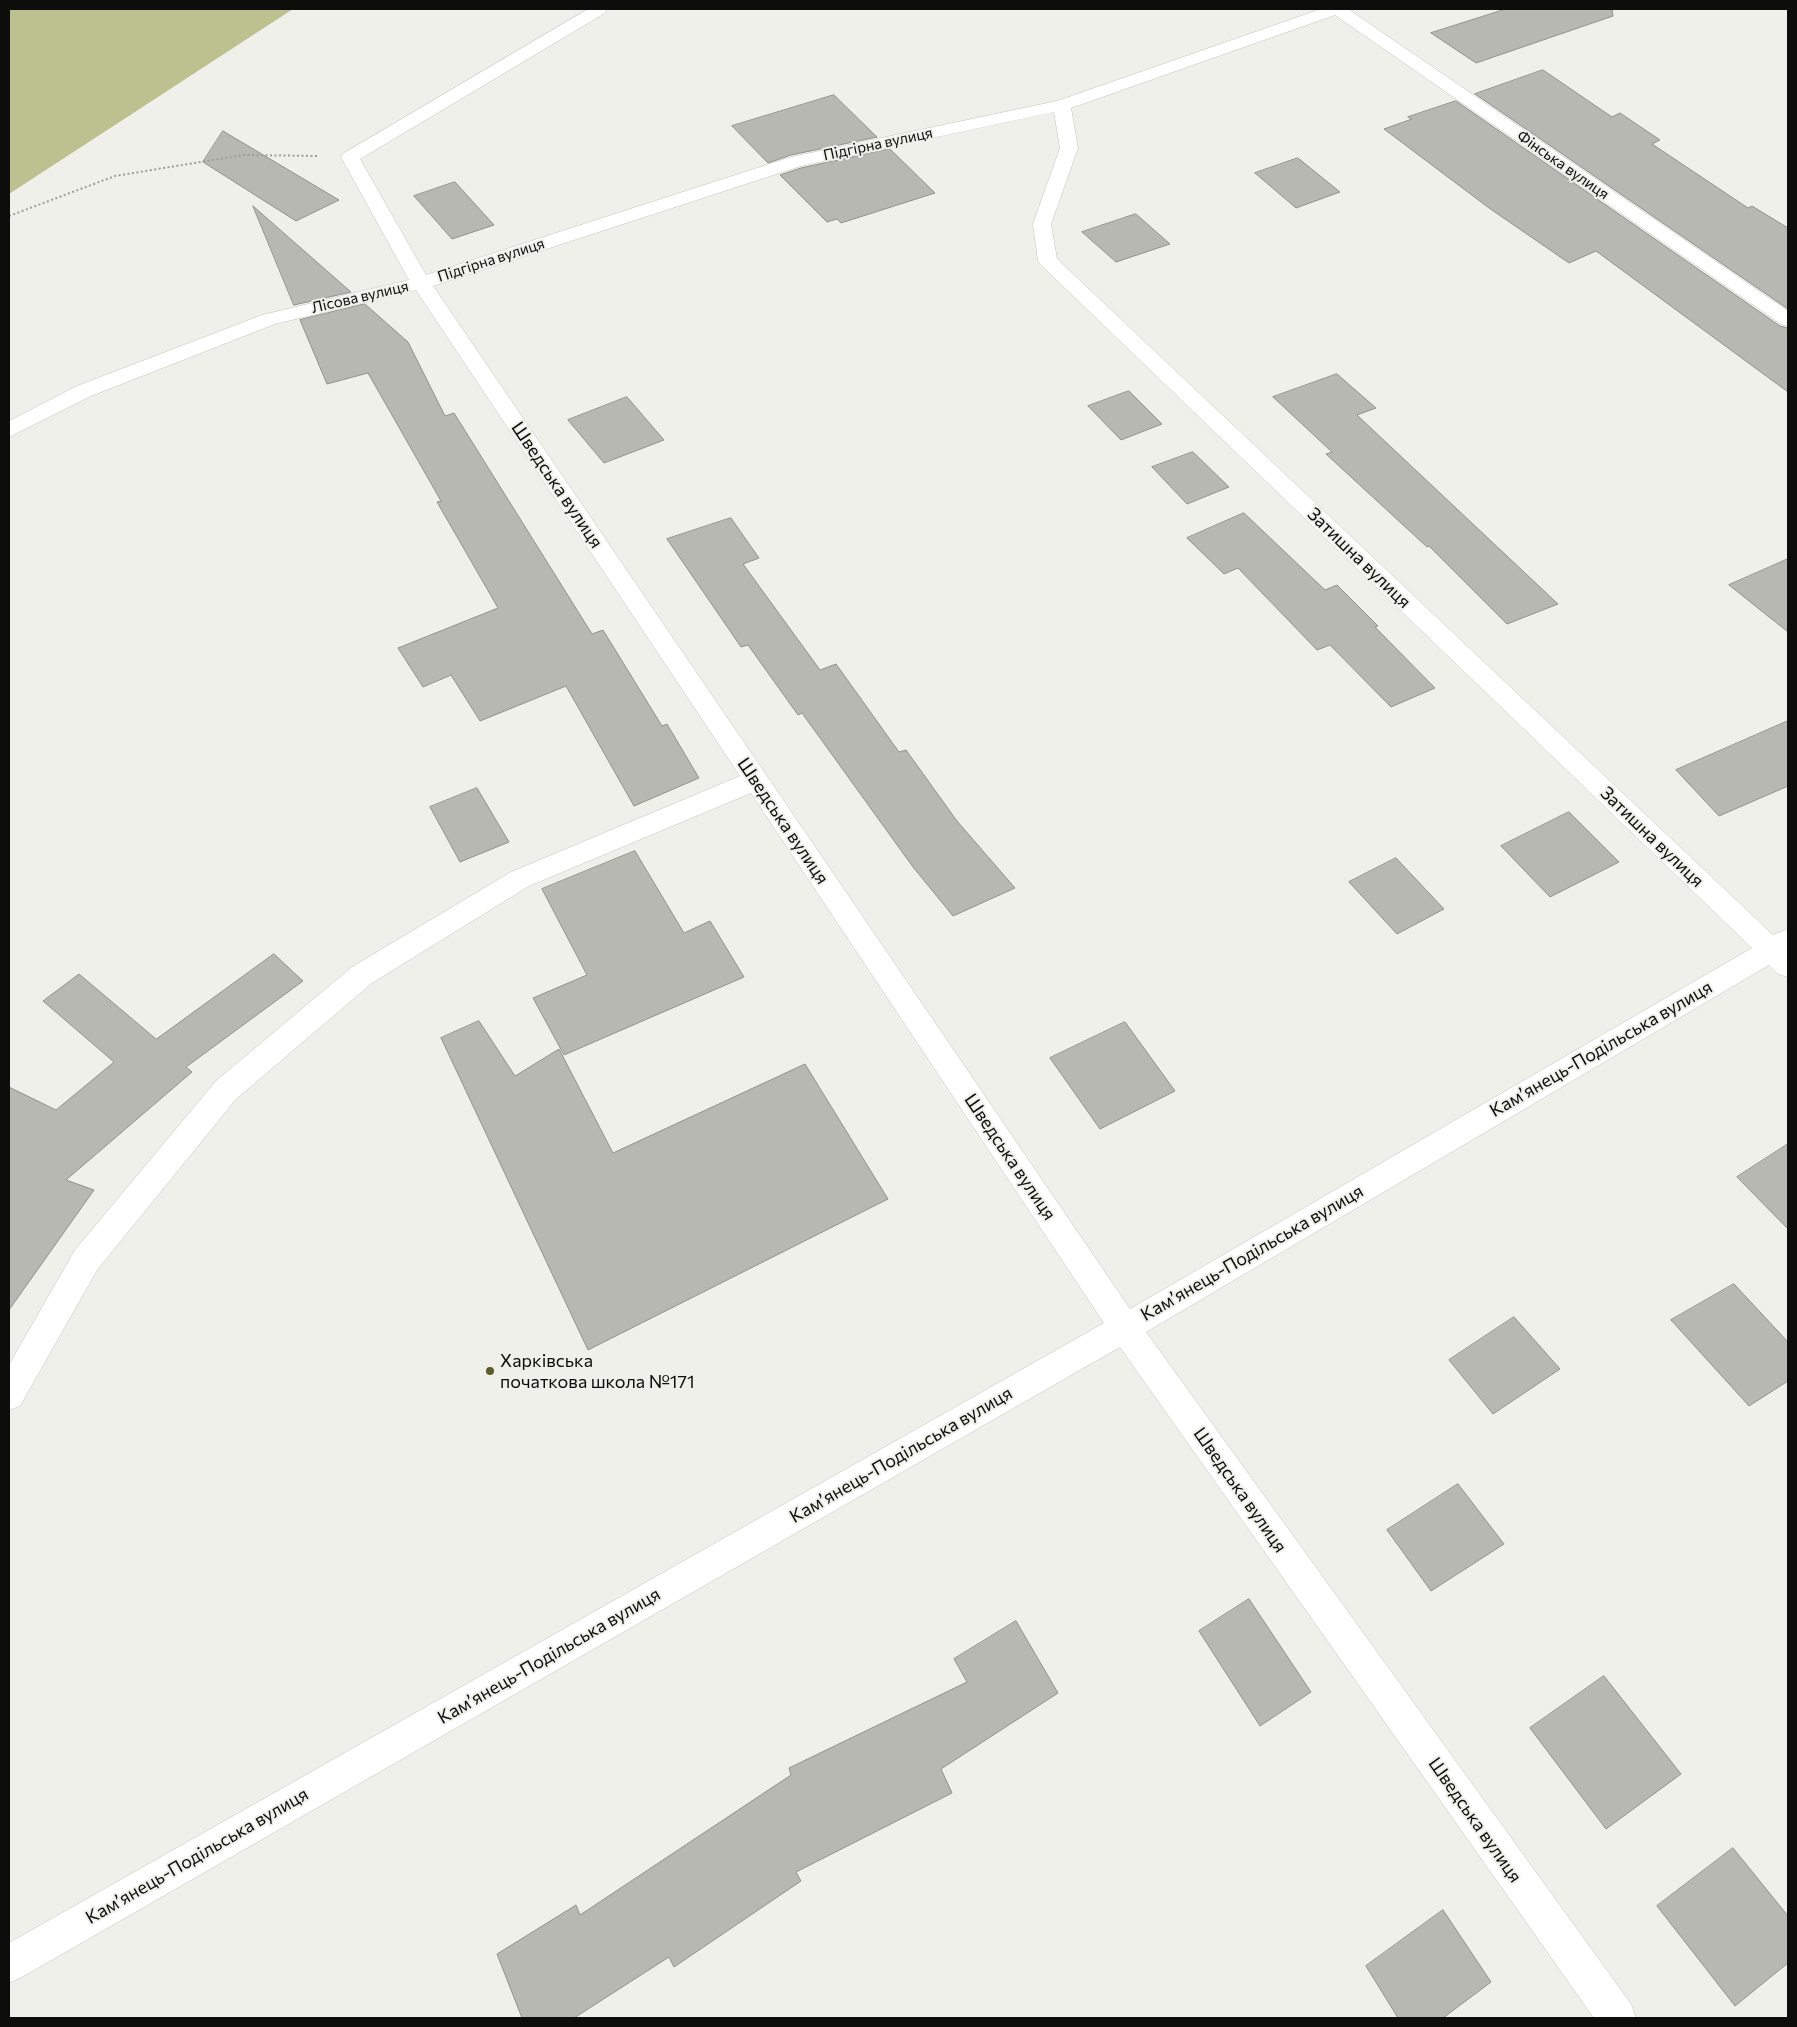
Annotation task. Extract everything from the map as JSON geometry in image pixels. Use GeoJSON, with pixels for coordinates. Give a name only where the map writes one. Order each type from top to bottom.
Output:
{"type":"FeatureCollection","features":[{"type":"Feature","properties":{"kind":"street"},"geometry":{"type":"LineString","coordinates":[[350,157],[599,9]]}},
{"type":"Feature","properties":{"kind":"street","name":"Підгірна вулиця"},"geometry":{"type":"LineString","coordinates":[[421,283],[797,161],[1062,105],[1336,9]]}},
{"type":"Feature","properties":{"kind":"street","name":"Фінська вулиця"},"geometry":{"type":"LineString","coordinates":[[1336,9],[1788,320]]}},
{"type":"Feature","properties":{"kind":"street","name":"Затишна вулиця"},"geometry":{"type":"LineString","coordinates":[[1062,105],[1069,148],[1042,224],[1048,262],[1782,952]]}},
{"type":"Feature","properties":{"kind":"street","name":"Лісова вулиця"},"geometry":{"type":"LineString","coordinates":[[9,430],[84,391],[269,319],[421,283],[350,157]]}},
{"type":"Feature","properties":{"kind":"street","name":"Шведська вулиця"},"geometry":{"type":"LineString","coordinates":[[421,283],[1125,1328],[1616,2018]]}},
{"type":"Feature","properties":{"kind":"street"},"geometry":{"type":"LineString","coordinates":[[9,1395],[86,1260],[226,1090],[362,975],[520,879],[756,780]]}},
{"type":"Feature","properties":{"kind":"street","name":"Кам’янець-Подільська вулиця"},"geometry":{"type":"LineString","coordinates":[[9,1964],[1782,952]]}},
{"type":"Feature","properties":{"kind":"path"},"geometry":{"type":"LineString","coordinates":[[9,216],[115,176],[243,155],[350,157]]}},
{"type":"Feature","properties":{"kind":"green space"},"geometry":{"type":"Polygon","coordinates":[[[9,9],[293,9],[9,194],[9,9]]]}},
{"type":"Feature","properties":{"kind":"building"},"geometry":{"type":"Polygon","coordinates":[[[1506,9],[1612,9],[1613,16],[1476,63],[1431,33],[1506,9]]]}},
{"type":"Feature","properties":{"kind":"building"},"geometry":{"type":"Polygon","coordinates":[[[1543,70],[1612,117],[1620,113],[1660,140],[1652,144],[1748,208],[1752,206],[1788,228],[1788,309],[1475,94],[1543,70]]]}},
{"type":"Feature","properties":{"kind":"building"},"geometry":{"type":"Polygon","coordinates":[[[834,95],[877,137],[791,155],[768,163],[732,126],[834,95]]]}},
{"type":"Feature","properties":{"kind":"building"},"geometry":{"type":"Polygon","coordinates":[[[1456,101],[1780,326],[1788,328],[1788,392],[1596,251],[1569,263],[1489,208],[1384,129],[1412,119],[1408,117],[1456,101]]]}},
{"type":"Feature","properties":{"kind":"building"},"geometry":{"type":"Polygon","coordinates":[[[223,131],[339,200],[296,221],[203,162],[223,131]]]}},
{"type":"Feature","properties":{"kind":"building"},"geometry":{"type":"Polygon","coordinates":[[[890,149],[935,193],[841,223],[837,219],[827,222],[780,175],[801,168],[890,149]]]}},
{"type":"Feature","properties":{"kind":"building"},"geometry":{"type":"Polygon","coordinates":[[[1298,158],[1340,192],[1296,208],[1255,173],[1298,158]]]}},
{"type":"Feature","properties":{"kind":"building"},"geometry":{"type":"Polygon","coordinates":[[[455,182],[494,225],[452,239],[414,196],[455,182]]]}},
{"type":"Feature","properties":{"kind":"building"},"geometry":{"type":"Polygon","coordinates":[[[253,206],[351,292],[294,305],[253,206]]]}},
{"type":"Feature","properties":{"kind":"building"},"geometry":{"type":"Polygon","coordinates":[[[1136,214],[1170,244],[1116,262],[1082,232],[1136,214]]]}},
{"type":"Feature","properties":{"kind":"building"},"geometry":{"type":"Polygon","coordinates":[[[365,304],[408,342],[445,416],[454,413],[592,634],[603,630],[662,726],[667,724],[699,778],[634,806],[566,686],[480,721],[451,675],[423,687],[398,648],[498,608],[437,502],[441,501],[368,373],[327,384],[300,320],[365,304]]]}},
{"type":"Feature","properties":{"kind":"building"},"geometry":{"type":"Polygon","coordinates":[[[1337,374],[1376,408],[1357,415],[1558,604],[1507,624],[1429,546],[1427,547],[1326,454],[1332,452],[1273,397],[1337,374]]]}},
{"type":"Feature","properties":{"kind":"building"},"geometry":{"type":"Polygon","coordinates":[[[1129,391],[1162,424],[1121,440],[1088,406],[1129,391]]]}},
{"type":"Feature","properties":{"kind":"building"},"geometry":{"type":"Polygon","coordinates":[[[627,397],[664,440],[604,463],[568,420],[627,397]]]}},
{"type":"Feature","properties":{"kind":"building"},"geometry":{"type":"Polygon","coordinates":[[[1193,452],[1229,487],[1187,504],[1152,467],[1193,452]]]}},
{"type":"Feature","properties":{"kind":"building"},"geometry":{"type":"Polygon","coordinates":[[[1244,513],[1325,590],[1337,585],[1435,688],[1391,707],[1330,645],[1317,650],[1238,568],[1224,574],[1187,538],[1244,513]]]}},
{"type":"Feature","properties":{"kind":"building"},"geometry":{"type":"Polygon","coordinates":[[[731,518],[759,558],[743,564],[820,670],[836,664],[899,752],[906,750],[957,821],[1015,888],[953,916],[913,867],[802,713],[798,715],[748,645],[741,647],[667,539],[731,518]]]}},
{"type":"Feature","properties":{"kind":"building"},"geometry":{"type":"Polygon","coordinates":[[[1788,559],[1788,632],[1729,585],[1788,559]]]}},
{"type":"Feature","properties":{"kind":"building"},"geometry":{"type":"Polygon","coordinates":[[[1788,721],[1788,786],[1719,816],[1676,770],[1788,721]]]}},
{"type":"Feature","properties":{"kind":"building"},"geometry":{"type":"Polygon","coordinates":[[[477,788],[509,842],[460,862],[430,807],[477,788]]]}},
{"type":"Feature","properties":{"kind":"building"},"geometry":{"type":"Polygon","coordinates":[[[1569,812],[1619,862],[1550,897],[1501,846],[1569,812]]]}},
{"type":"Feature","properties":{"kind":"building"},"geometry":{"type":"Polygon","coordinates":[[[635,851],[684,933],[710,921],[744,977],[564,1055],[533,998],[587,975],[542,889],[635,851]]]}},
{"type":"Feature","properties":{"kind":"building"},"geometry":{"type":"Polygon","coordinates":[[[1396,858],[1444,909],[1397,934],[1349,882],[1396,858]]]}},
{"type":"Feature","properties":{"kind":"building"},"geometry":{"type":"Polygon","coordinates":[[[274,954],[303,981],[186,1067],[192,1072],[66,1180],[94,1190],[9,1310],[9,1087],[56,1110],[114,1062],[43,1001],[79,974],[156,1039],[274,954]]]}},
{"type":"Feature","properties":{"kind":"building"},"geometry":{"type":"Polygon","coordinates":[[[479,1021],[515,1076],[559,1049],[613,1153],[805,1064],[888,1199],[588,1350],[441,1038],[479,1021]]]}},
{"type":"Feature","properties":{"kind":"building"},"geometry":{"type":"Polygon","coordinates":[[[1125,1022],[1175,1091],[1100,1129],[1050,1058],[1125,1022]]]}},
{"type":"Feature","properties":{"kind":"building"},"geometry":{"type":"Polygon","coordinates":[[[1788,1144],[1788,1229],[1737,1177],[1788,1144]]]}},
{"type":"Feature","properties":{"kind":"building"},"geometry":{"type":"Polygon","coordinates":[[[1734,1284],[1788,1342],[1788,1381],[1749,1406],[1671,1320],[1734,1284]]]}},
{"type":"Feature","properties":{"kind":"building"},"geometry":{"type":"Polygon","coordinates":[[[1514,1317],[1560,1369],[1493,1414],[1449,1360],[1514,1317]]]}},
{"type":"Feature","properties":{"kind":"building"},"geometry":{"type":"Polygon","coordinates":[[[1458,1484],[1504,1544],[1431,1591],[1387,1530],[1458,1484]]]}},
{"type":"Feature","properties":{"kind":"building"},"geometry":{"type":"Polygon","coordinates":[[[1249,1599],[1311,1692],[1260,1726],[1199,1631],[1249,1599]]]}},
{"type":"Feature","properties":{"kind":"building"},"geometry":{"type":"Polygon","coordinates":[[[1016,1621],[1058,1693],[941,1769],[952,1793],[796,1872],[801,1881],[674,1967],[669,1957],[574,2018],[522,2018],[497,1954],[576,1905],[580,1915],[791,1775],[789,1768],[967,1682],[954,1659],[1016,1621]]]}},
{"type":"Feature","properties":{"kind":"building"},"geometry":{"type":"Polygon","coordinates":[[[1604,1676],[1681,1774],[1606,1829],[1530,1728],[1604,1676]]]}},
{"type":"Feature","properties":{"kind":"building"},"geometry":{"type":"Polygon","coordinates":[[[1733,1848],[1788,1916],[1788,1963],[1735,2006],[1657,1906],[1733,1848]]]}},
{"type":"Feature","properties":{"kind":"building"},"geometry":{"type":"Polygon","coordinates":[[[1443,1910],[1491,1982],[1443,2018],[1398,2018],[1366,1966],[1443,1910]]]}},
{"type":"Feature","properties":{"kind":"place","name":"Харківська початкова школа №171"},"geometry":{"type":"Point","coordinates":[490,1371]}}]}
